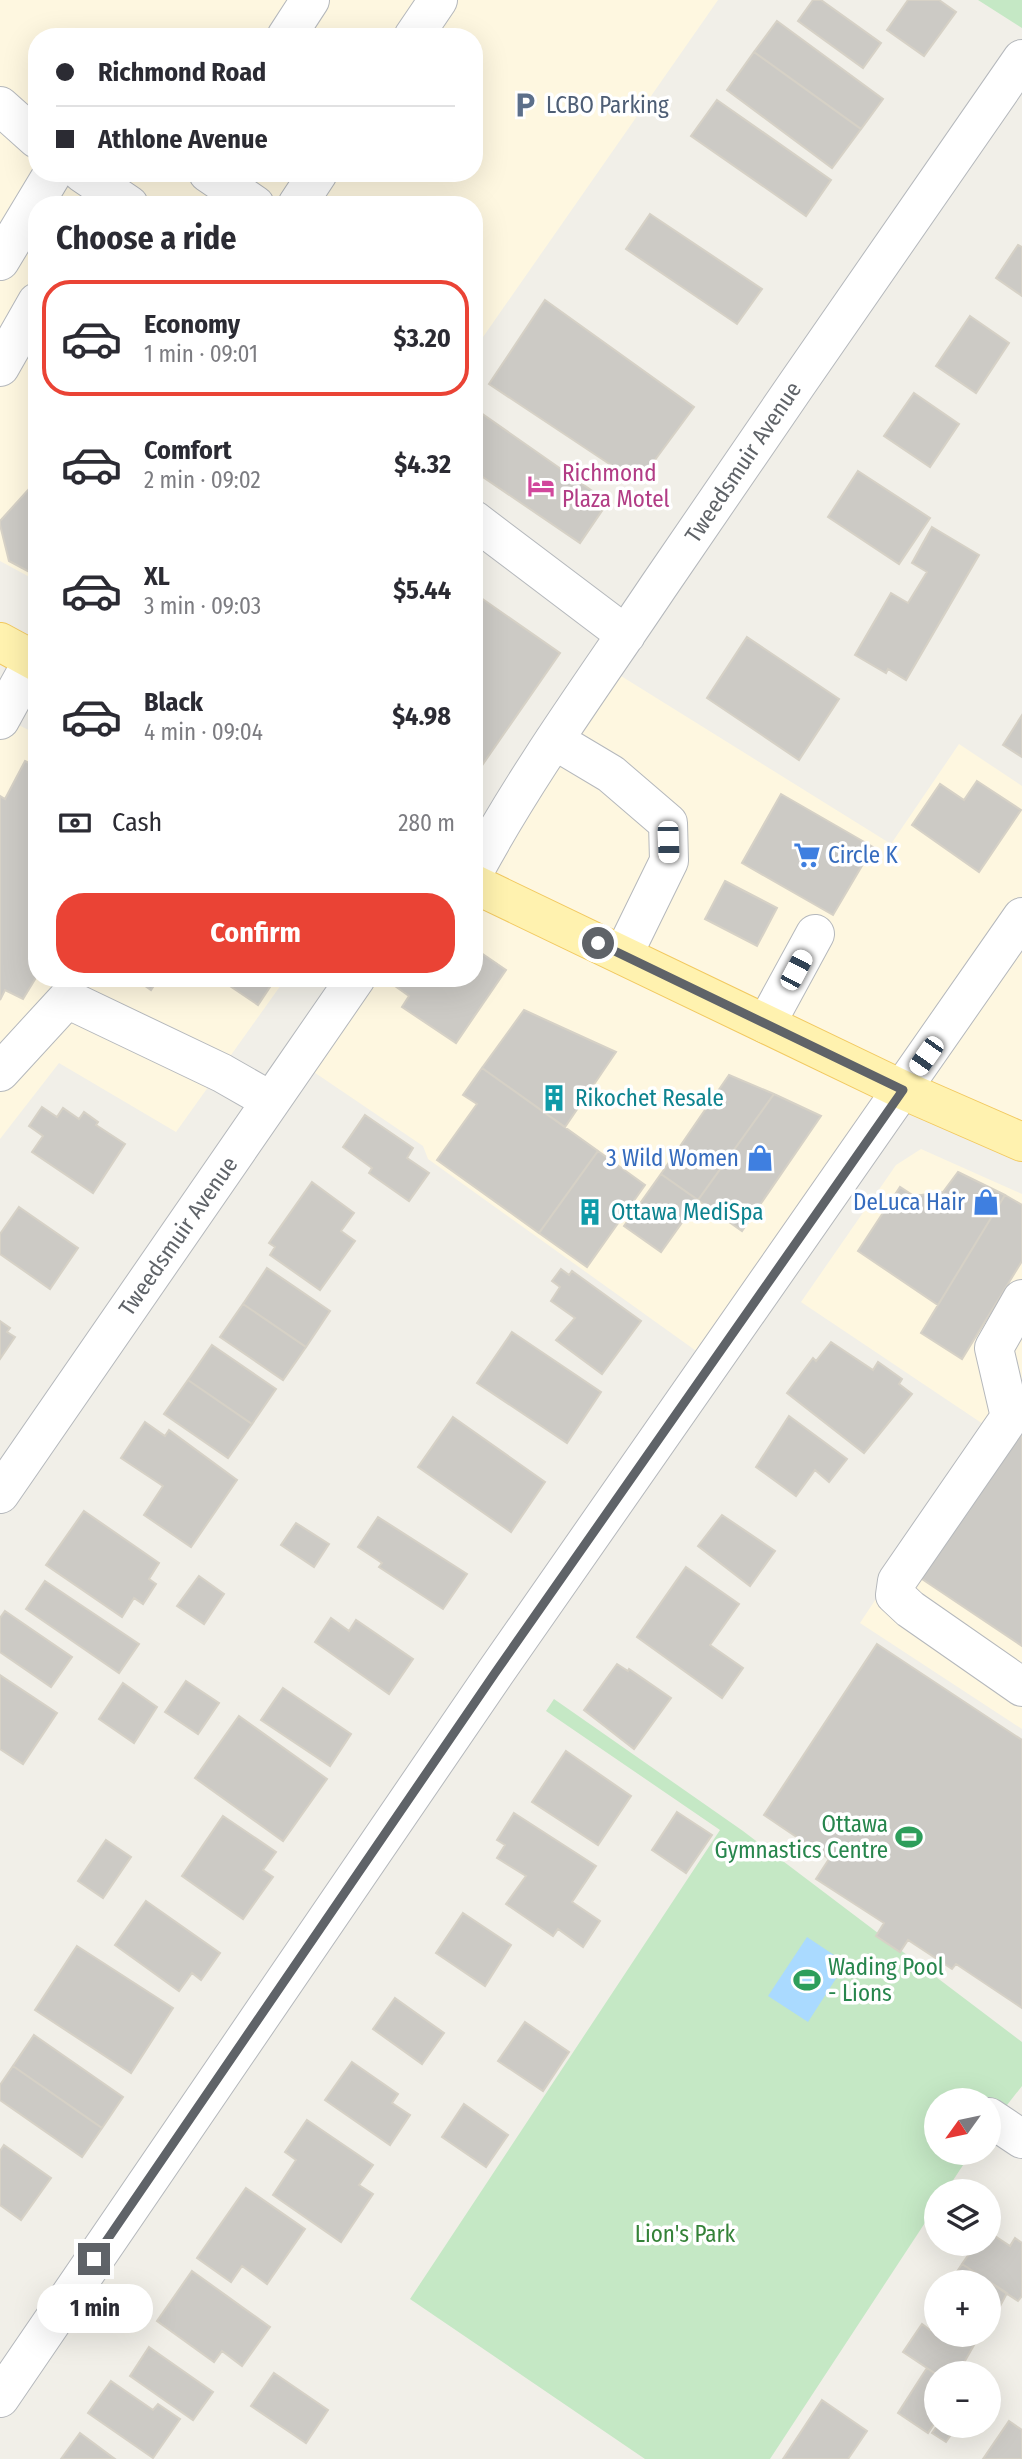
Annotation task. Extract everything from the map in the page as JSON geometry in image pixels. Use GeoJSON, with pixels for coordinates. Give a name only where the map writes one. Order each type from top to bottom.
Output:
{"type":"FeatureCollection","features":[{"type":"Feature","properties":{"kind":"main road"},"geometry":{"type":"LineString","coordinates":[[0,642],[28,657]]}},
{"type":"Feature","properties":{"kind":"main road"},"geometry":{"type":"LineString","coordinates":[[483,888],[903,1090],[1022,1142]]}},
{"type":"Feature","properties":{"kind":"street"},"geometry":{"type":"LineString","coordinates":[[292,28],[310,0]]}},
{"type":"Feature","properties":{"kind":"street"},"geometry":{"type":"LineString","coordinates":[[418,28],[438,0]]}},
{"type":"Feature","properties":{"kind":"street","name":"Tweedsmuir Avenue"},"geometry":{"type":"LineString","coordinates":[[483,857],[554,740],[782,403],[1022,60]]}},
{"type":"Feature","properties":{"kind":"street"},"geometry":{"type":"LineString","coordinates":[[0,106],[28,131]]}},
{"type":"Feature","properties":{"kind":"street"},"geometry":{"type":"LineString","coordinates":[[221,182],[242,196]]}},
{"type":"Feature","properties":{"kind":"street"},"geometry":{"type":"LineString","coordinates":[[0,261],[28,215]]}},
{"type":"Feature","properties":{"kind":"street"},"geometry":{"type":"LineString","coordinates":[[0,367],[28,318]]}},
{"type":"Feature","properties":{"kind":"street"},"geometry":{"type":"LineString","coordinates":[[483,527],[626,635]]}},
{"type":"Feature","properties":{"kind":"street"},"geometry":{"type":"LineString","coordinates":[[0,720],[28,673]]}},
{"type":"Feature","properties":{"kind":"street"},"geometry":{"type":"LineString","coordinates":[[554,740],[611,774],[668,823],[669,861],[623,955]]}},
{"type":"Feature","properties":{"kind":"street"},"geometry":{"type":"LineString","coordinates":[[0,2398],[487,1684],[1022,917]]}},
{"type":"Feature","properties":{"kind":"street"},"geometry":{"type":"LineString","coordinates":[[766,1024],[815,934]]}},
{"type":"Feature","properties":{"kind":"street","name":"Tweedsmuir Avenue"},"geometry":{"type":"LineString","coordinates":[[0,1494],[350,987]]}},
{"type":"Feature","properties":{"kind":"street"},"geometry":{"type":"LineString","coordinates":[[0,1072],[67,999],[222,1073],[271,1101]]}},
{"type":"Feature","properties":{"kind":"street"},"geometry":{"type":"LineString","coordinates":[[1022,1299],[994,1348],[1010,1417],[897,1581],[895,1595],[910,1609],[1022,1687]]}},
{"type":"Feature","properties":{"kind":"street"},"geometry":{"type":"LineString","coordinates":[[1001,2125],[1022,2139]]}},
{"type":"Feature","properties":{"kind":"shaded area"},"geometry":{"type":"Polygon","coordinates":[[[0,0],[718,0],[483,337],[483,196],[28,196],[28,576],[0,561],[0,0]]]}},
{"type":"Feature","properties":{"kind":"shaded area"},"geometry":{"type":"Polygon","coordinates":[[[605,666],[891,844],[959,744],[1022,786],[1022,1142],[903,1090],[713,1363],[428,1159],[423,1146],[299,1062],[350,987],[483,987],[483,858],[605,666]]]}},
{"type":"Feature","properties":{"kind":"shaded area"},"geometry":{"type":"Polygon","coordinates":[[[0,716],[28,730],[28,987],[280,987],[176,1132],[59,1063],[0,1139],[0,716]]]}},
{"type":"Feature","properties":{"kind":"shaded area"},"geometry":{"type":"Polygon","coordinates":[[[921,1149],[1022,1194],[1022,1729],[860,1623],[989,1428],[801,1302],[896,1165],[921,1149]]]}},
{"type":"Feature","properties":{"kind":"green space"},"geometry":{"type":"Polygon","coordinates":[[[978,0],[1022,0],[1022,28],[978,0]]]}},
{"type":"Feature","properties":{"kind":"green space","name":"Lion's Park"},"geometry":{"type":"Polygon","coordinates":[[[554,1699],[743,1831],[1022,2042],[1022,2086],[1001,2113],[1001,2088],[924,2088],[924,2165],[963,2165],[954,2179],[924,2179],[924,2224],[770,2459],[645,2459],[410,2299],[720,1830],[546,1711],[554,1699]]]}},
{"type":"Feature","properties":{"kind":"water","name":"Wading Pool - Lions"},"geometry":{"type":"Polygon","coordinates":[[[807,1937],[846,1963],[808,2022],[768,1996],[807,1937]]]}},
{"type":"Feature","properties":{"kind":"building"},"geometry":{"type":"Polygon","coordinates":[[[813,0],[821,0],[881,43],[863,68],[798,21],[813,0]]]}},
{"type":"Feature","properties":{"kind":"building"},"geometry":{"type":"Polygon","coordinates":[[[908,0],[939,0],[956,12],[924,56],[887,30],[908,0]]]}},
{"type":"Feature","properties":{"kind":"building"},"geometry":{"type":"Polygon","coordinates":[[[777,21],[883,99],[861,129],[754,52],[777,21]]]}},
{"type":"Feature","properties":{"kind":"building"},"geometry":{"type":"Polygon","coordinates":[[[754,52],[861,129],[832,168],[727,90],[754,52]]]}},
{"type":"Feature","properties":{"kind":"building"},"geometry":{"type":"Polygon","coordinates":[[[717,100],[831,180],[806,216],[691,136],[717,100]]]}},
{"type":"Feature","properties":{"kind":"building"},"geometry":{"type":"Polygon","coordinates":[[[650,214],[762,289],[737,324],[626,249],[650,214]]]}},
{"type":"Feature","properties":{"kind":"building"},"geometry":{"type":"Polygon","coordinates":[[[1018,245],[1022,247],[1022,296],[996,278],[1018,245]]]}},
{"type":"Feature","properties":{"kind":"building"},"geometry":{"type":"Polygon","coordinates":[[[545,300],[694,407],[638,483],[489,384],[545,300]]]}},
{"type":"Feature","properties":{"kind":"building"},"geometry":{"type":"Polygon","coordinates":[[[970,316],[1009,343],[976,393],[936,366],[970,316]]]}},
{"type":"Feature","properties":{"kind":"building"},"geometry":{"type":"Polygon","coordinates":[[[914,393],[959,424],[930,467],[884,436],[914,393]]]}},
{"type":"Feature","properties":{"kind":"building","name":"Richmond Plaza Motel"},"geometry":{"type":"Polygon","coordinates":[[[483,414],[608,502],[580,543],[483,477],[483,414]]]}},
{"type":"Feature","properties":{"kind":"building"},"geometry":{"type":"Polygon","coordinates":[[[858,471],[930,518],[899,564],[828,517],[858,471]]]}},
{"type":"Feature","properties":{"kind":"building"},"geometry":{"type":"Polygon","coordinates":[[[28,490],[28,571],[9,561],[0,521],[28,490]]]}},
{"type":"Feature","properties":{"kind":"building"},"geometry":{"type":"Polygon","coordinates":[[[932,527],[979,555],[906,680],[888,669],[886,673],[855,655],[891,593],[908,603],[927,572],[912,563],[932,527]]]}},
{"type":"Feature","properties":{"kind":"building"},"geometry":{"type":"Polygon","coordinates":[[[483,599],[560,653],[483,764],[483,599]]]}},
{"type":"Feature","properties":{"kind":"building"},"geometry":{"type":"Polygon","coordinates":[[[747,637],[839,699],[799,760],[707,698],[747,637]]]}},
{"type":"Feature","properties":{"kind":"building"},"geometry":{"type":"Polygon","coordinates":[[[1022,715],[1022,757],[1003,745],[1022,715]]]}},
{"type":"Feature","properties":{"kind":"building"},"geometry":{"type":"Polygon","coordinates":[[[25,761],[28,762],[28,987],[30,987],[23,999],[5,990],[0,1000],[0,796],[5,799],[25,761]]]}},
{"type":"Feature","properties":{"kind":"building"},"geometry":{"type":"Polygon","coordinates":[[[977,781],[1021,810],[979,872],[912,825],[940,784],[964,800],[977,781]]]}},
{"type":"Feature","properties":{"kind":"building","name":"Circle K"},"geometry":{"type":"Polygon","coordinates":[[[781,794],[873,847],[833,915],[742,863],[781,794]]]}},
{"type":"Feature","properties":{"kind":"building","name":"Circle K"},"geometry":{"type":"Polygon","coordinates":[[[725,881],[777,908],[757,946],[705,919],[725,881]]]}},
{"type":"Feature","properties":{"kind":"building"},"geometry":{"type":"Polygon","coordinates":[[[483,954],[506,970],[456,1043],[402,1007],[409,996],[396,987],[483,987],[483,954]]]}},
{"type":"Feature","properties":{"kind":"building"},"geometry":{"type":"Polygon","coordinates":[[[231,987],[270,987],[258,1005],[231,987]]]}},
{"type":"Feature","properties":{"kind":"building","name":"Rikochet Resale"},"geometry":{"type":"Polygon","coordinates":[[[524,1010],[616,1052],[565,1127],[482,1068],[524,1010]]]}},
{"type":"Feature","properties":{"kind":"building"},"geometry":{"type":"Polygon","coordinates":[[[482,1068],[598,1151],[539,1233],[437,1160],[477,1104],[463,1095],[482,1068]]]}},
{"type":"Feature","properties":{"kind":"building"},"geometry":{"type":"Polygon","coordinates":[[[729,1075],[774,1094],[698,1200],[661,1174],[729,1075]]]}},
{"type":"Feature","properties":{"kind":"building","name":"3 Wild Women"},"geometry":{"type":"Polygon","coordinates":[[[774,1094],[821,1116],[742,1231],[698,1200],[774,1094]]]}},
{"type":"Feature","properties":{"kind":"building"},"geometry":{"type":"Polygon","coordinates":[[[42,1107],[57,1117],[63,1108],[79,1119],[84,1112],[98,1122],[96,1125],[125,1144],[93,1193],[32,1152],[43,1136],[29,1126],[42,1107]]]}},
{"type":"Feature","properties":{"kind":"building"},"geometry":{"type":"Polygon","coordinates":[[[365,1115],[413,1148],[407,1158],[429,1173],[409,1201],[369,1173],[372,1168],[343,1147],[365,1115]]]}},
{"type":"Feature","properties":{"kind":"building","name":"Ottawa MediSpa"},"geometry":{"type":"Polygon","coordinates":[[[598,1151],[645,1185],[587,1267],[539,1233],[598,1151]]]}},
{"type":"Feature","properties":{"kind":"building"},"geometry":{"type":"Polygon","coordinates":[[[958,1172],[1005,1195],[938,1305],[858,1251],[900,1187],[914,1196],[943,1192],[958,1172]]]}},
{"type":"Feature","properties":{"kind":"building"},"geometry":{"type":"Polygon","coordinates":[[[661,1174],[698,1200],[661,1252],[624,1226],[661,1174]]]}},
{"type":"Feature","properties":{"kind":"building"},"geometry":{"type":"Polygon","coordinates":[[[312,1182],[354,1213],[341,1231],[355,1241],[320,1290],[270,1255],[275,1247],[269,1243],[312,1182]]]}},
{"type":"Feature","properties":{"kind":"building"},"geometry":{"type":"Polygon","coordinates":[[[1005,1195],[1022,1205],[1022,1261],[962,1359],[921,1333],[1005,1195]]]}},
{"type":"Feature","properties":{"kind":"building"},"geometry":{"type":"Polygon","coordinates":[[[19,1207],[78,1248],[50,1289],[0,1254],[0,1234],[19,1207]]]}},
{"type":"Feature","properties":{"kind":"building"},"geometry":{"type":"Polygon","coordinates":[[[267,1268],[330,1311],[306,1347],[243,1304],[267,1268]]]}},
{"type":"Feature","properties":{"kind":"building"},"geometry":{"type":"Polygon","coordinates":[[[561,1269],[569,1275],[572,1271],[641,1321],[602,1374],[556,1340],[575,1318],[551,1301],[560,1287],[552,1281],[561,1269]]]}},
{"type":"Feature","properties":{"kind":"building"},"geometry":{"type":"Polygon","coordinates":[[[243,1304],[306,1347],[283,1380],[220,1337],[243,1304]]]}},
{"type":"Feature","properties":{"kind":"building"},"geometry":{"type":"Polygon","coordinates":[[[0,1321],[10,1328],[7,1332],[15,1337],[0,1359],[0,1321]]]}},
{"type":"Feature","properties":{"kind":"building"},"geometry":{"type":"Polygon","coordinates":[[[512,1332],[601,1392],[567,1443],[477,1383],[512,1332]]]}},
{"type":"Feature","properties":{"kind":"building"},"geometry":{"type":"Polygon","coordinates":[[[831,1342],[873,1370],[878,1362],[902,1379],[899,1384],[912,1394],[864,1453],[787,1393],[813,1358],[816,1361],[831,1342]]]}},
{"type":"Feature","properties":{"kind":"building"},"geometry":{"type":"Polygon","coordinates":[[[212,1345],[276,1389],[252,1424],[188,1380],[212,1345]]]}},
{"type":"Feature","properties":{"kind":"building"},"geometry":{"type":"Polygon","coordinates":[[[188,1380],[252,1424],[228,1458],[164,1414],[188,1380]]]}},
{"type":"Feature","properties":{"kind":"building"},"geometry":{"type":"Polygon","coordinates":[[[789,1416],[847,1459],[829,1482],[815,1470],[796,1496],[756,1467],[789,1416]]]}},
{"type":"Feature","properties":{"kind":"building"},"geometry":{"type":"Polygon","coordinates":[[[1022,1416],[1022,1646],[916,1575],[1022,1416]]]}},
{"type":"Feature","properties":{"kind":"building"},"geometry":{"type":"Polygon","coordinates":[[[453,1417],[545,1482],[511,1532],[418,1467],[453,1417]]]}},
{"type":"Feature","properties":{"kind":"building"},"geometry":{"type":"Polygon","coordinates":[[[145,1422],[165,1436],[169,1430],[237,1480],[191,1547],[144,1515],[163,1486],[121,1458],[145,1422]]]}},
{"type":"Feature","properties":{"kind":"building"},"geometry":{"type":"Polygon","coordinates":[[[84,1511],[159,1563],[149,1579],[156,1584],[143,1604],[134,1598],[122,1617],[46,1565],[84,1511]]]}},
{"type":"Feature","properties":{"kind":"building"},"geometry":{"type":"Polygon","coordinates":[[[722,1515],[775,1551],[750,1586],[698,1546],[722,1515]]]}},
{"type":"Feature","properties":{"kind":"building"},"geometry":{"type":"Polygon","coordinates":[[[378,1517],[467,1574],[443,1609],[379,1567],[382,1563],[358,1547],[378,1517]]]}},
{"type":"Feature","properties":{"kind":"building"},"geometry":{"type":"Polygon","coordinates":[[[296,1523],[329,1544],[314,1567],[281,1545],[296,1523]]]}},
{"type":"Feature","properties":{"kind":"building"},"geometry":{"type":"Polygon","coordinates":[[[686,1567],[739,1604],[710,1645],[743,1668],[722,1698],[637,1637],[686,1567]]]}},
{"type":"Feature","properties":{"kind":"building"},"geometry":{"type":"Polygon","coordinates":[[[199,1576],[224,1594],[204,1624],[177,1606],[199,1576]]]}},
{"type":"Feature","properties":{"kind":"building"},"geometry":{"type":"Polygon","coordinates":[[[45,1581],[139,1644],[119,1673],[26,1609],[45,1581]]]}},
{"type":"Feature","properties":{"kind":"building"},"geometry":{"type":"Polygon","coordinates":[[[5,1611],[72,1657],[51,1687],[0,1652],[0,1618],[5,1611]]]}},
{"type":"Feature","properties":{"kind":"building"},"geometry":{"type":"Polygon","coordinates":[[[331,1618],[349,1631],[356,1620],[413,1659],[389,1694],[315,1642],[331,1618]]]}},
{"type":"Feature","properties":{"kind":"building","name":"Ottawa Gymnastics Centre"},"geometry":{"type":"Polygon","coordinates":[[[877,1644],[1022,1740],[1022,2008],[956,1964],[952,1969],[908,1940],[900,1952],[876,1936],[884,1923],[816,1879],[829,1859],[764,1815],[877,1644]]]}},
{"type":"Feature","properties":{"kind":"building"},"geometry":{"type":"Polygon","coordinates":[[[617,1664],[628,1671],[629,1669],[671,1698],[634,1749],[584,1710],[617,1664]]]}},
{"type":"Feature","properties":{"kind":"building"},"geometry":{"type":"Polygon","coordinates":[[[0,1675],[57,1713],[23,1764],[0,1749],[0,1675]]]}},
{"type":"Feature","properties":{"kind":"building"},"geometry":{"type":"Polygon","coordinates":[[[186,1681],[219,1703],[198,1734],[165,1712],[186,1681]]]}},
{"type":"Feature","properties":{"kind":"building"},"geometry":{"type":"Polygon","coordinates":[[[123,1683],[157,1707],[134,1743],[99,1719],[123,1683]]]}},
{"type":"Feature","properties":{"kind":"building"},"geometry":{"type":"Polygon","coordinates":[[[283,1688],[351,1734],[330,1766],[261,1720],[283,1688]]]}},
{"type":"Feature","properties":{"kind":"building"},"geometry":{"type":"Polygon","coordinates":[[[239,1716],[327,1779],[283,1841],[195,1778],[239,1716]]]}},
{"type":"Feature","properties":{"kind":"building"},"geometry":{"type":"Polygon","coordinates":[[[566,1751],[631,1796],[598,1845],[532,1802],[566,1751]]]}},
{"type":"Feature","properties":{"kind":"building"},"geometry":{"type":"Polygon","coordinates":[[[677,1812],[712,1835],[686,1873],[652,1850],[677,1812]]]}},
{"type":"Feature","properties":{"kind":"building"},"geometry":{"type":"Polygon","coordinates":[[[514,1813],[596,1866],[572,1902],[600,1921],[583,1947],[558,1929],[553,1936],[506,1904],[526,1876],[497,1858],[505,1845],[497,1840],[514,1813]]]}},
{"type":"Feature","properties":{"kind":"building"},"geometry":{"type":"Polygon","coordinates":[[[223,1816],[276,1852],[263,1870],[273,1877],[243,1919],[182,1876],[223,1816]]]}},
{"type":"Feature","properties":{"kind":"building"},"geometry":{"type":"Polygon","coordinates":[[[106,1840],[131,1857],[103,1898],[78,1881],[106,1840]]]}},
{"type":"Feature","properties":{"kind":"building"},"geometry":{"type":"Polygon","coordinates":[[[146,1901],[220,1953],[201,1980],[192,1973],[179,1991],[115,1945],[146,1901]]]}},
{"type":"Feature","properties":{"kind":"building"},"geometry":{"type":"Polygon","coordinates":[[[463,1913],[511,1945],[485,1986],[436,1953],[463,1913]]]}},
{"type":"Feature","properties":{"kind":"building"},"geometry":{"type":"Polygon","coordinates":[[[77,1946],[173,2008],[131,2073],[35,2010],[77,1946]]]}},
{"type":"Feature","properties":{"kind":"building"},"geometry":{"type":"Polygon","coordinates":[[[395,1998],[444,2033],[422,2064],[373,2029],[395,1998]]]}},
{"type":"Feature","properties":{"kind":"building"},"geometry":{"type":"Polygon","coordinates":[[[525,2022],[569,2052],[543,2091],[498,2061],[525,2022]]]}},
{"type":"Feature","properties":{"kind":"building"},"geometry":{"type":"Polygon","coordinates":[[[34,2035],[123,2097],[102,2128],[13,2066],[34,2035]]]}},
{"type":"Feature","properties":{"kind":"building"},"geometry":{"type":"Polygon","coordinates":[[[352,2062],[398,2094],[392,2103],[410,2115],[390,2145],[325,2100],[352,2062]]]}},
{"type":"Feature","properties":{"kind":"building"},"geometry":{"type":"Polygon","coordinates":[[[13,2066],[102,2128],[82,2157],[0,2100],[0,2085],[13,2066]]]}},
{"type":"Feature","properties":{"kind":"building"},"geometry":{"type":"Polygon","coordinates":[[[464,2104],[508,2135],[486,2167],[442,2137],[464,2104]]]}},
{"type":"Feature","properties":{"kind":"building"},"geometry":{"type":"Polygon","coordinates":[[[307,2120],[373,2165],[359,2185],[373,2194],[341,2242],[273,2195],[296,2160],[285,2152],[307,2120]]]}},
{"type":"Feature","properties":{"kind":"building"},"geometry":{"type":"Polygon","coordinates":[[[4,2145],[51,2178],[21,2220],[0,2205],[0,2151],[4,2145]]]}},
{"type":"Feature","properties":{"kind":"building"},"geometry":{"type":"Polygon","coordinates":[[[246,2188],[305,2229],[267,2284],[242,2266],[231,2282],[197,2258],[246,2188]]]}},
{"type":"Feature","properties":{"kind":"building"},"geometry":{"type":"Polygon","coordinates":[[[1015,2238],[1022,2243],[1022,2296],[1018,2301],[1001,2290],[1001,2270],[971,2270],[962,2264],[968,2256],[1001,2256],[1001,2240],[1010,2246],[1015,2238]]]}},
{"type":"Feature","properties":{"kind":"building"},"geometry":{"type":"Polygon","coordinates":[[[962,2264],[971,2270],[958,2270],[962,2264]]]}},
{"type":"Feature","properties":{"kind":"building"},"geometry":{"type":"Polygon","coordinates":[[[192,2271],[270,2327],[242,2366],[222,2351],[214,2362],[157,2321],[192,2271]]]}},
{"type":"Feature","properties":{"kind":"building"},"geometry":{"type":"Polygon","coordinates":[[[1001,2289],[1007,2293],[1001,2304],[1001,2289]]]}},
{"type":"Feature","properties":{"kind":"building"},"geometry":{"type":"Polygon","coordinates":[[[922,2324],[924,2347],[973,2347],[965,2361],[924,2361],[924,2366],[903,2352],[922,2324]]]}},
{"type":"Feature","properties":{"kind":"building"},"geometry":{"type":"Polygon","coordinates":[[[149,2347],[213,2392],[193,2420],[130,2376],[149,2347]]]}},
{"type":"Feature","properties":{"kind":"building"},"geometry":{"type":"Polygon","coordinates":[[[274,2373],[328,2410],[306,2443],[251,2406],[274,2373]]]}},
{"type":"Feature","properties":{"kind":"building"},"geometry":{"type":"Polygon","coordinates":[[[924,2373],[924,2430],[898,2413],[924,2373]]]}},
{"type":"Feature","properties":{"kind":"building"},"geometry":{"type":"Polygon","coordinates":[[[111,2381],[153,2410],[158,2404],[180,2419],[153,2458],[88,2413],[111,2381]]]}},
{"type":"Feature","properties":{"kind":"building"},"geometry":{"type":"Polygon","coordinates":[[[822,2400],[867,2431],[848,2459],[783,2459],[822,2400]]]}},
{"type":"Feature","properties":{"kind":"building"},"geometry":{"type":"Polygon","coordinates":[[[1009,2421],[1022,2430],[1022,2459],[983,2459],[997,2438],[1001,2438],[1001,2433],[1009,2421]]]}},
{"type":"Feature","properties":{"kind":"building"},"geometry":{"type":"Polygon","coordinates":[[[80,2433],[115,2459],[61,2459],[80,2433]]]}},
{"type":"Feature","properties":{"kind":"place","name":"LCBO Parking"},"geometry":{"type":"Point","coordinates":[525,105]}},
{"type":"Feature","properties":{"kind":"place","name":"Richmond Plaza Motel"},"geometry":{"type":"Point","coordinates":[541,486]}},
{"type":"Feature","properties":{"kind":"place","name":"Circle K"},"geometry":{"type":"Point","coordinates":[807,855]}},
{"type":"Feature","properties":{"kind":"place","name":"Rikochet Resale"},"geometry":{"type":"Point","coordinates":[554,1098]}},
{"type":"Feature","properties":{"kind":"place","name":"3 Wild Women"},"geometry":{"type":"Point","coordinates":[760,1158]}},
{"type":"Feature","properties":{"kind":"place","name":"DeLuca Hair"},"geometry":{"type":"Point","coordinates":[986,1202]}},
{"type":"Feature","properties":{"kind":"place","name":"Ottawa MediSpa"},"geometry":{"type":"Point","coordinates":[590,1212]}},
{"type":"Feature","properties":{"kind":"place","name":"Ottawa Gymnastics Centre"},"geometry":{"type":"Point","coordinates":[909,1837]}},
{"type":"Feature","properties":{"kind":"place","name":"Wading Pool - Lions"},"geometry":{"type":"Point","coordinates":[807,1980]}},
{"type":"Feature","properties":{"kind":"route"},"geometry":{"type":"LineString","coordinates":[[94,2259],[495,1673],[903,1090],[598,943]]}}]}
